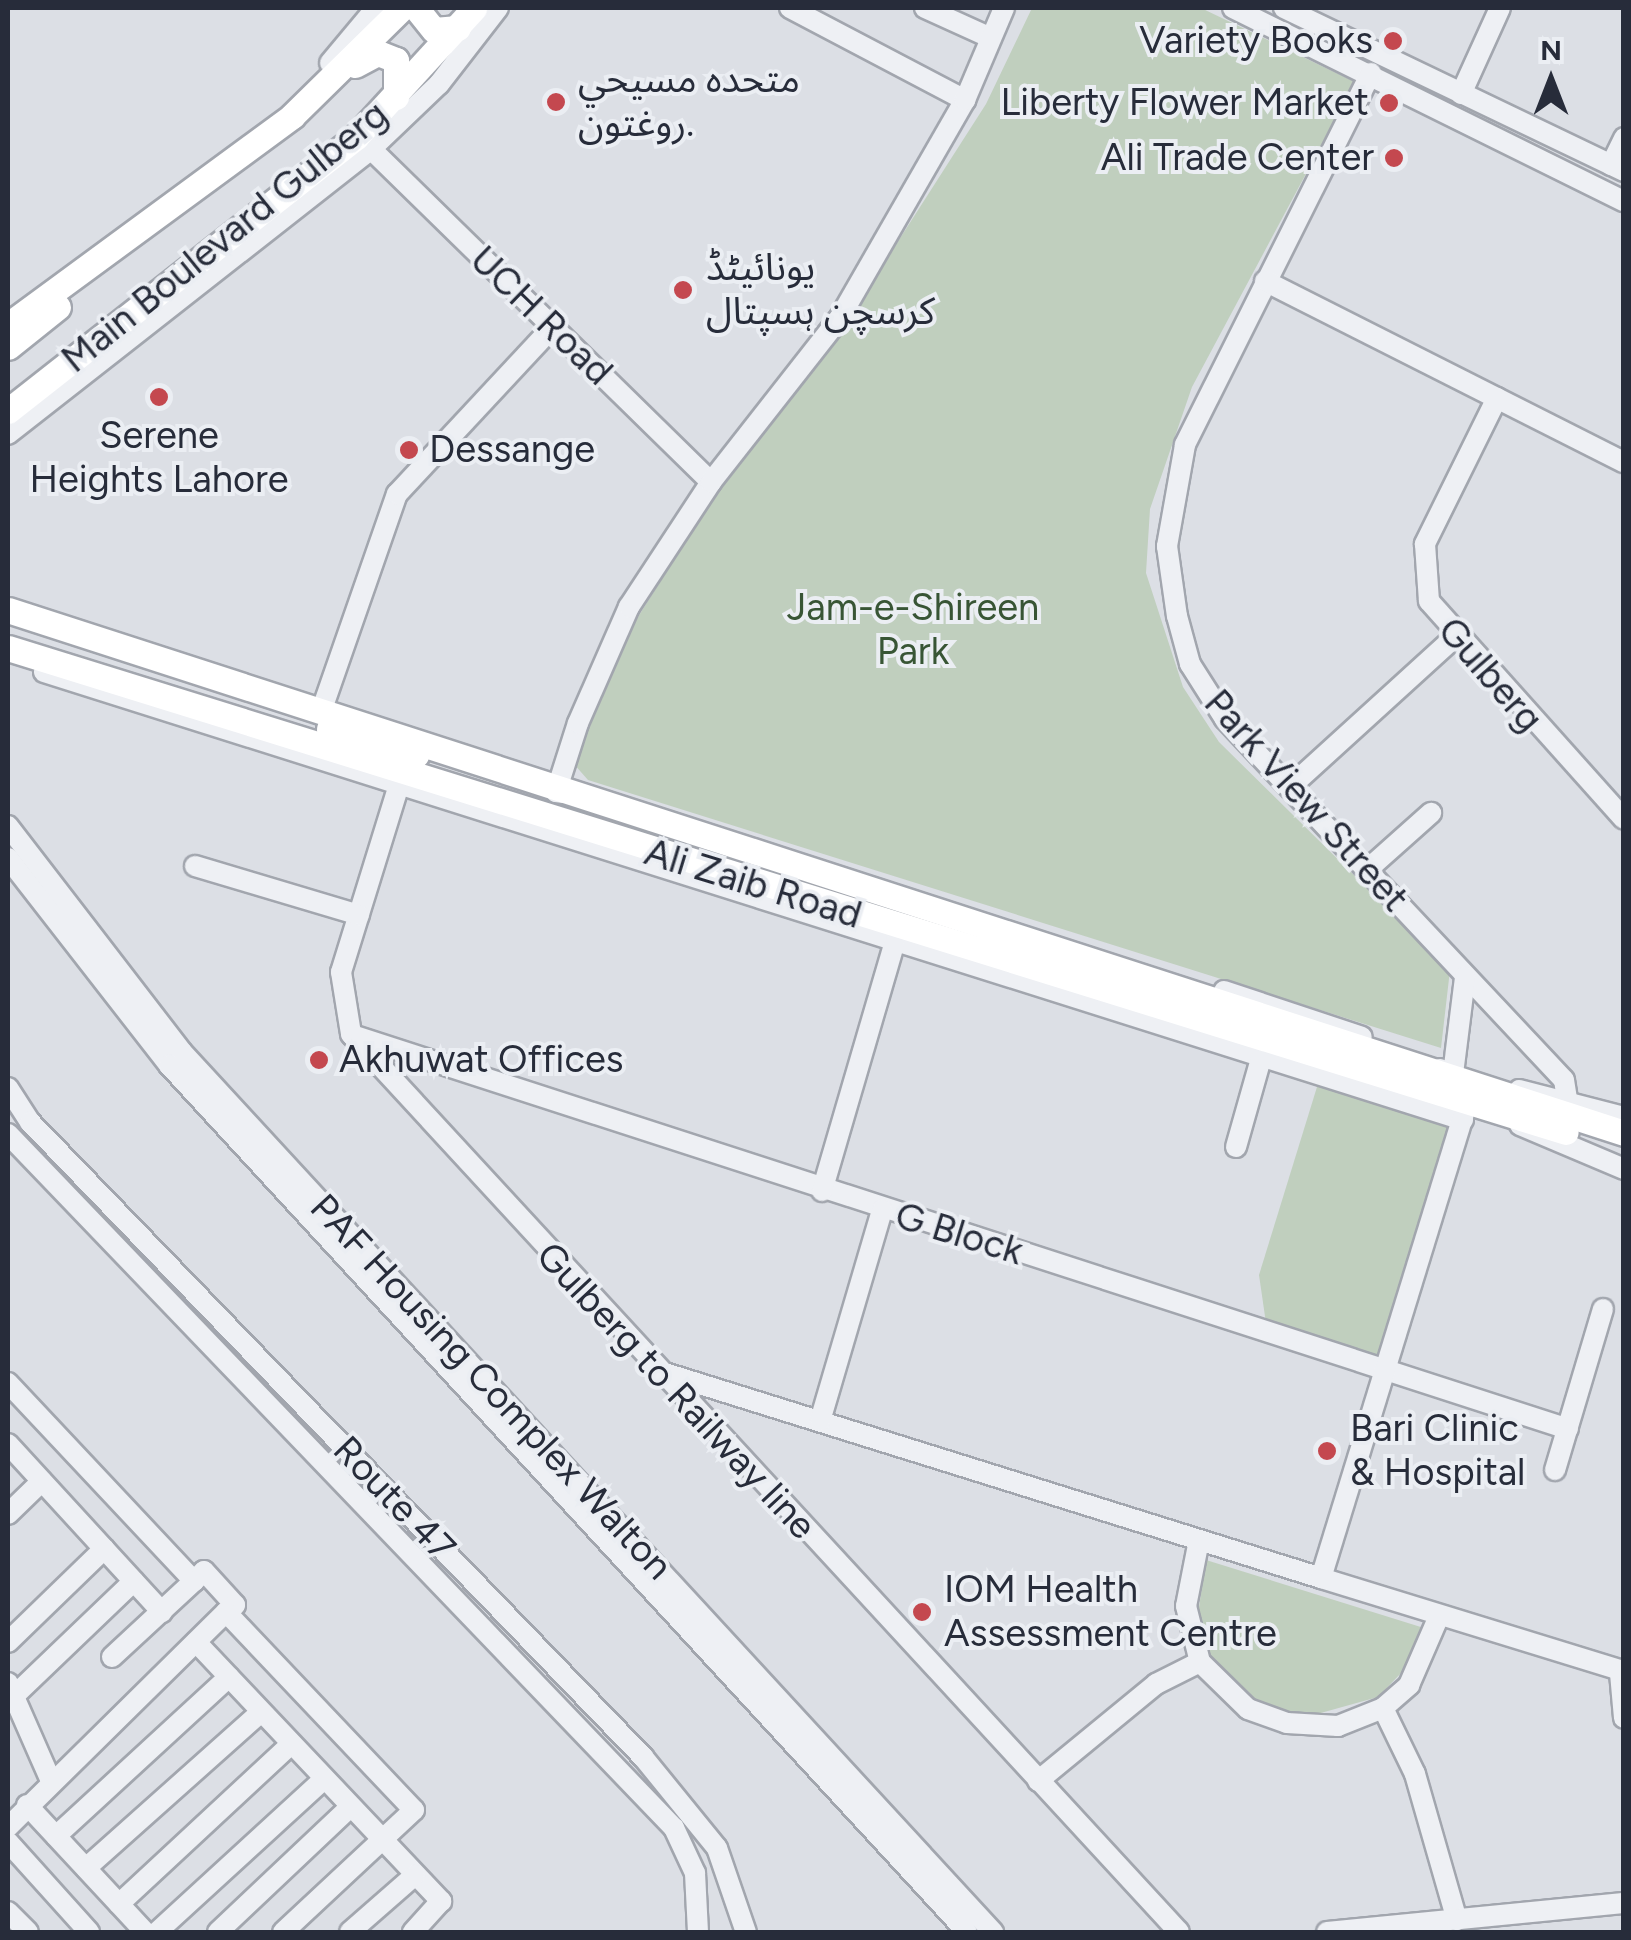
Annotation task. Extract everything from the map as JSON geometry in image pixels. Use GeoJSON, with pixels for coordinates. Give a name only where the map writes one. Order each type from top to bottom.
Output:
{"type":"FeatureCollection","features":[{"type":"Feature","properties":{"kind":"main road","name":"Main Boulevard Gulberg"},"geometry":{"type":"LineString","coordinates":[[8,324],[197,188],[350,68],[402,8]]}},
{"type":"Feature","properties":{"kind":"main road"},"geometry":{"type":"LineString","coordinates":[[416,8],[434,30],[466,18]]}},
{"type":"Feature","properties":{"kind":"main road","name":"Main Boulevard Gulberg"},"geometry":{"type":"LineString","coordinates":[[8,412],[396,98],[466,18]]}},
{"type":"Feature","properties":{"kind":"main road"},"geometry":{"type":"LineString","coordinates":[[350,68],[388,55],[401,69],[396,98]]}},
{"type":"Feature","properties":{"kind":"main road"},"geometry":{"type":"LineString","coordinates":[[8,347],[197,188]]}},
{"type":"Feature","properties":{"kind":"main road","name":"Ali Zaib Road"},"geometry":{"type":"LineString","coordinates":[[8,610],[322,709],[556,792],[1492,1086],[1624,1133]]}},
{"type":"Feature","properties":{"kind":"main road"},"geometry":{"type":"LineString","coordinates":[[8,626],[556,792]]}},
{"type":"Feature","properties":{"kind":"main road","name":"Ali Zaib Road"},"geometry":{"type":"LineString","coordinates":[[8,648],[1465,1112],[1500,1113],[1624,1150]]}},
{"type":"Feature","properties":{"kind":"street"},"geometry":{"type":"LineString","coordinates":[[246,151],[376,8]]}},
{"type":"Feature","properties":{"kind":"street"},"geometry":{"type":"LineString","coordinates":[[8,434],[371,149],[498,8]]}},
{"type":"Feature","properties":{"kind":"street"},"geometry":{"type":"LineString","coordinates":[[790,8],[965,100]]}},
{"type":"Feature","properties":{"kind":"street"},"geometry":{"type":"LineString","coordinates":[[926,8],[992,38]]}},
{"type":"Feature","properties":{"kind":"street"},"geometry":{"type":"LineString","coordinates":[[556,792],[629,608],[711,482],[839,319],[965,100],[1004,8]]}},
{"type":"Feature","properties":{"kind":"street"},"geometry":{"type":"LineString","coordinates":[[1233,8],[1624,201]]}},
{"type":"Feature","properties":{"kind":"street"},"geometry":{"type":"LineString","coordinates":[[1284,8],[1617,168],[1624,138]]}},
{"type":"Feature","properties":{"kind":"street"},"geometry":{"type":"LineString","coordinates":[[1462,94],[1500,8]]}},
{"type":"Feature","properties":{"kind":"street","name":"Park View Street"},"geometry":{"type":"LineString","coordinates":[[1371,73],[1185,446],[1168,568],[1202,687],[1465,977],[1564,1080],[1567,1098]]}},
{"type":"Feature","properties":{"kind":"street","name":"UCH Road"},"geometry":{"type":"LineString","coordinates":[[371,149],[711,482]]}},
{"type":"Feature","properties":{"kind":"street"},"geometry":{"type":"LineString","coordinates":[[1265,281],[1624,462]]}},
{"type":"Feature","properties":{"kind":"street"},"geometry":{"type":"LineString","coordinates":[[322,709],[397,494],[552,328]]}},
{"type":"Feature","properties":{"kind":"street","name":"Gulberg"},"geometry":{"type":"LineString","coordinates":[[1497,398],[1425,544],[1429,601],[1456,636],[1624,819]]}},
{"type":"Feature","properties":{"kind":"street"},"geometry":{"type":"LineString","coordinates":[[1290,787],[1456,636]]}},
{"type":"Feature","properties":{"kind":"street"},"geometry":{"type":"LineString","coordinates":[[8,660],[398,788],[1262,1056],[1465,1112],[1321,1578]]}},
{"type":"Feature","properties":{"kind":"street"},"geometry":{"type":"LineString","coordinates":[[351,1034],[341,972],[398,788]]}},
{"type":"Feature","properties":{"kind":"street"},"geometry":{"type":"LineString","coordinates":[[1367,870],[1431,813]]}},
{"type":"Feature","properties":{"kind":"street","name":"PAF Housing Complex Walton"},"geometry":{"type":"LineString","coordinates":[[8,826],[182,1052],[994,1932]]}},
{"type":"Feature","properties":{"kind":"street","name":"PAF Housing Complex Walton"},"geometry":{"type":"LineString","coordinates":[[8,858],[169,1065],[967,1932]]}},
{"type":"Feature","properties":{"kind":"street"},"geometry":{"type":"LineString","coordinates":[[196,866],[359,916]]}},
{"type":"Feature","properties":{"kind":"street"},"geometry":{"type":"LineString","coordinates":[[822,1191],[895,942]]}},
{"type":"Feature","properties":{"kind":"street"},"geometry":{"type":"LineString","coordinates":[[1453,1074],[1465,977]]}},
{"type":"Feature","properties":{"kind":"street","name":"G Block"},"geometry":{"type":"LineString","coordinates":[[351,1034],[822,1191],[1387,1368],[1568,1429]]}},
{"type":"Feature","properties":{"kind":"street","name":"Gulberg to Railway line"},"geometry":{"type":"LineString","coordinates":[[351,1034],[654,1369],[1179,1932]]}},
{"type":"Feature","properties":{"kind":"street"},"geometry":{"type":"LineString","coordinates":[[1236,1147],[1262,1056]]}},
{"type":"Feature","properties":{"kind":"street","name":"Ali Zaib Road"},"geometry":{"type":"LineString","coordinates":[[1492,1086],[1567,1098],[1624,1117]]}},
{"type":"Feature","properties":{"kind":"street","name":"Route 47"},"geometry":{"type":"LineString","coordinates":[[8,1088],[30,1122],[643,1757],[717,1848],[746,1932]]}},
{"type":"Feature","properties":{"kind":"street"},"geometry":{"type":"LineString","coordinates":[[8,1101],[30,1122]]}},
{"type":"Feature","properties":{"kind":"street","name":"Ali Zaib Road"},"geometry":{"type":"LineString","coordinates":[[1500,1113],[1568,1152],[1624,1169]]}},
{"type":"Feature","properties":{"kind":"street","name":"Route 47"},"geometry":{"type":"LineString","coordinates":[[8,1134],[674,1828],[695,1873],[698,1932]]}},
{"type":"Feature","properties":{"kind":"street"},"geometry":{"type":"LineString","coordinates":[[820,1421],[882,1210]]}},
{"type":"Feature","properties":{"kind":"street"},"geometry":{"type":"LineString","coordinates":[[1556,1470],[1602,1309]]}},
{"type":"Feature","properties":{"kind":"street"},"geometry":{"type":"LineString","coordinates":[[654,1369],[1622,1672],[1624,1718]]}},
{"type":"Feature","properties":{"kind":"street"},"geometry":{"type":"LineString","coordinates":[[9,1388],[194,1581]]}},
{"type":"Feature","properties":{"kind":"street"},"geometry":{"type":"LineString","coordinates":[[9,1450],[162,1612]]}},
{"type":"Feature","properties":{"kind":"street"},"geometry":{"type":"LineString","coordinates":[[8,1514],[42,1482]]}},
{"type":"Feature","properties":{"kind":"street"},"geometry":{"type":"LineString","coordinates":[[1199,1540],[1186,1606],[1200,1662],[1248,1709],[1288,1723],[1338,1726],[1383,1708],[1417,1671],[1439,1616]]}},
{"type":"Feature","properties":{"kind":"street"},"geometry":{"type":"LineString","coordinates":[[8,1642],[104,1549]]}},
{"type":"Feature","properties":{"kind":"street"},"geometry":{"type":"LineString","coordinates":[[8,1828],[51,1781],[234,1606],[204,1571],[112,1657]]}},
{"type":"Feature","properties":{"kind":"street"},"geometry":{"type":"LineString","coordinates":[[51,1781],[12,1688],[134,1582]]}},
{"type":"Feature","properties":{"kind":"street"},"geometry":{"type":"LineString","coordinates":[[226,1612],[414,1810],[283,1932]]}},
{"type":"Feature","properties":{"kind":"street"},"geometry":{"type":"LineString","coordinates":[[196,1642],[442,1904],[413,1932]]}},
{"type":"Feature","properties":{"kind":"street"},"geometry":{"type":"LineString","coordinates":[[1038,1781],[1156,1684],[1200,1662]]}},
{"type":"Feature","properties":{"kind":"street"},"geometry":{"type":"LineString","coordinates":[[56,1836],[230,1677]]}},
{"type":"Feature","properties":{"kind":"street"},"geometry":{"type":"LineString","coordinates":[[1383,1708],[1416,1774],[1457,1920]]}},
{"type":"Feature","properties":{"kind":"street"},"geometry":{"type":"LineString","coordinates":[[86,1868],[261,1712]]}},
{"type":"Feature","properties":{"kind":"street"},"geometry":{"type":"LineString","coordinates":[[120,1904],[291,1744]]}},
{"type":"Feature","properties":{"kind":"street"},"geometry":{"type":"LineString","coordinates":[[157,1932],[324,1779]]}},
{"type":"Feature","properties":{"kind":"street"},"geometry":{"type":"LineString","coordinates":[[27,1806],[145,1932]]}},
{"type":"Feature","properties":{"kind":"street"},"geometry":{"type":"LineString","coordinates":[[218,1932],[350,1807]]}},
{"type":"Feature","properties":{"kind":"street"},"geometry":{"type":"LineString","coordinates":[[8,1842],[88,1932]]}},
{"type":"Feature","properties":{"kind":"street"},"geometry":{"type":"LineString","coordinates":[[350,1932],[415,1875]]}},
{"type":"Feature","properties":{"kind":"street"},"geometry":{"type":"LineString","coordinates":[[1328,1932],[1624,1903]]}},
{"type":"Feature","properties":{"kind":"street"},"geometry":{"type":"LineString","coordinates":[[8,1912],[28,1932]]}},
{"type":"Feature","properties":{"kind":"green space","name":"Jam-e-Shireen Park"},"geometry":{"type":"Polygon","coordinates":[[[1032,8],[1201,8],[1355,82],[1192,387],[1150,509],[1146,573],[1183,687],[1219,742],[1450,970],[1441,1048],[588,780],[573,763],[619,647],[735,463],[847,321],[986,104],[1032,8]]]}},
{"type":"Feature","properties":{"kind":"green space"},"geometry":{"type":"Polygon","coordinates":[[[1321,1074],[1463,1120],[1387,1368],[1267,1330],[1259,1275],[1321,1074]]]}},
{"type":"Feature","properties":{"kind":"green space"},"geometry":{"type":"Polygon","coordinates":[[[1206,1560],[1424,1628],[1404,1670],[1378,1697],[1310,1716],[1287,1713],[1243,1693],[1208,1658],[1196,1627],[1206,1560]]]}},
{"type":"Feature","properties":{"kind":"place","name":"Variety Books"},"geometry":{"type":"Point","coordinates":[1393,41]}},
{"type":"Feature","properties":{"kind":"place","name":"متحده مسیحي روغتون."},"geometry":{"type":"Point","coordinates":[556,102]}},
{"type":"Feature","properties":{"kind":"place","name":"Liberty Flower Market"},"geometry":{"type":"Point","coordinates":[1389,103]}},
{"type":"Feature","properties":{"kind":"place","name":"Ali Trade Center"},"geometry":{"type":"Point","coordinates":[1394,158]}},
{"type":"Feature","properties":{"kind":"place","name":"یونائیٹڈ کرسچن ہسپتال"},"geometry":{"type":"Point","coordinates":[683,290]}},
{"type":"Feature","properties":{"kind":"place","name":"Serene Heights Lahore"},"geometry":{"type":"Point","coordinates":[159,397]}},
{"type":"Feature","properties":{"kind":"place","name":"Dessange"},"geometry":{"type":"Point","coordinates":[409,450]}},
{"type":"Feature","properties":{"kind":"place","name":"Akhuwat Offices"},"geometry":{"type":"Point","coordinates":[319,1060]}},
{"type":"Feature","properties":{"kind":"place","name":"Bari Clinic & Hospital"},"geometry":{"type":"Point","coordinates":[1327,1451]}},
{"type":"Feature","properties":{"kind":"place","name":"IOM Health Assessment Centre"},"geometry":{"type":"Point","coordinates":[922,1612]}}]}
